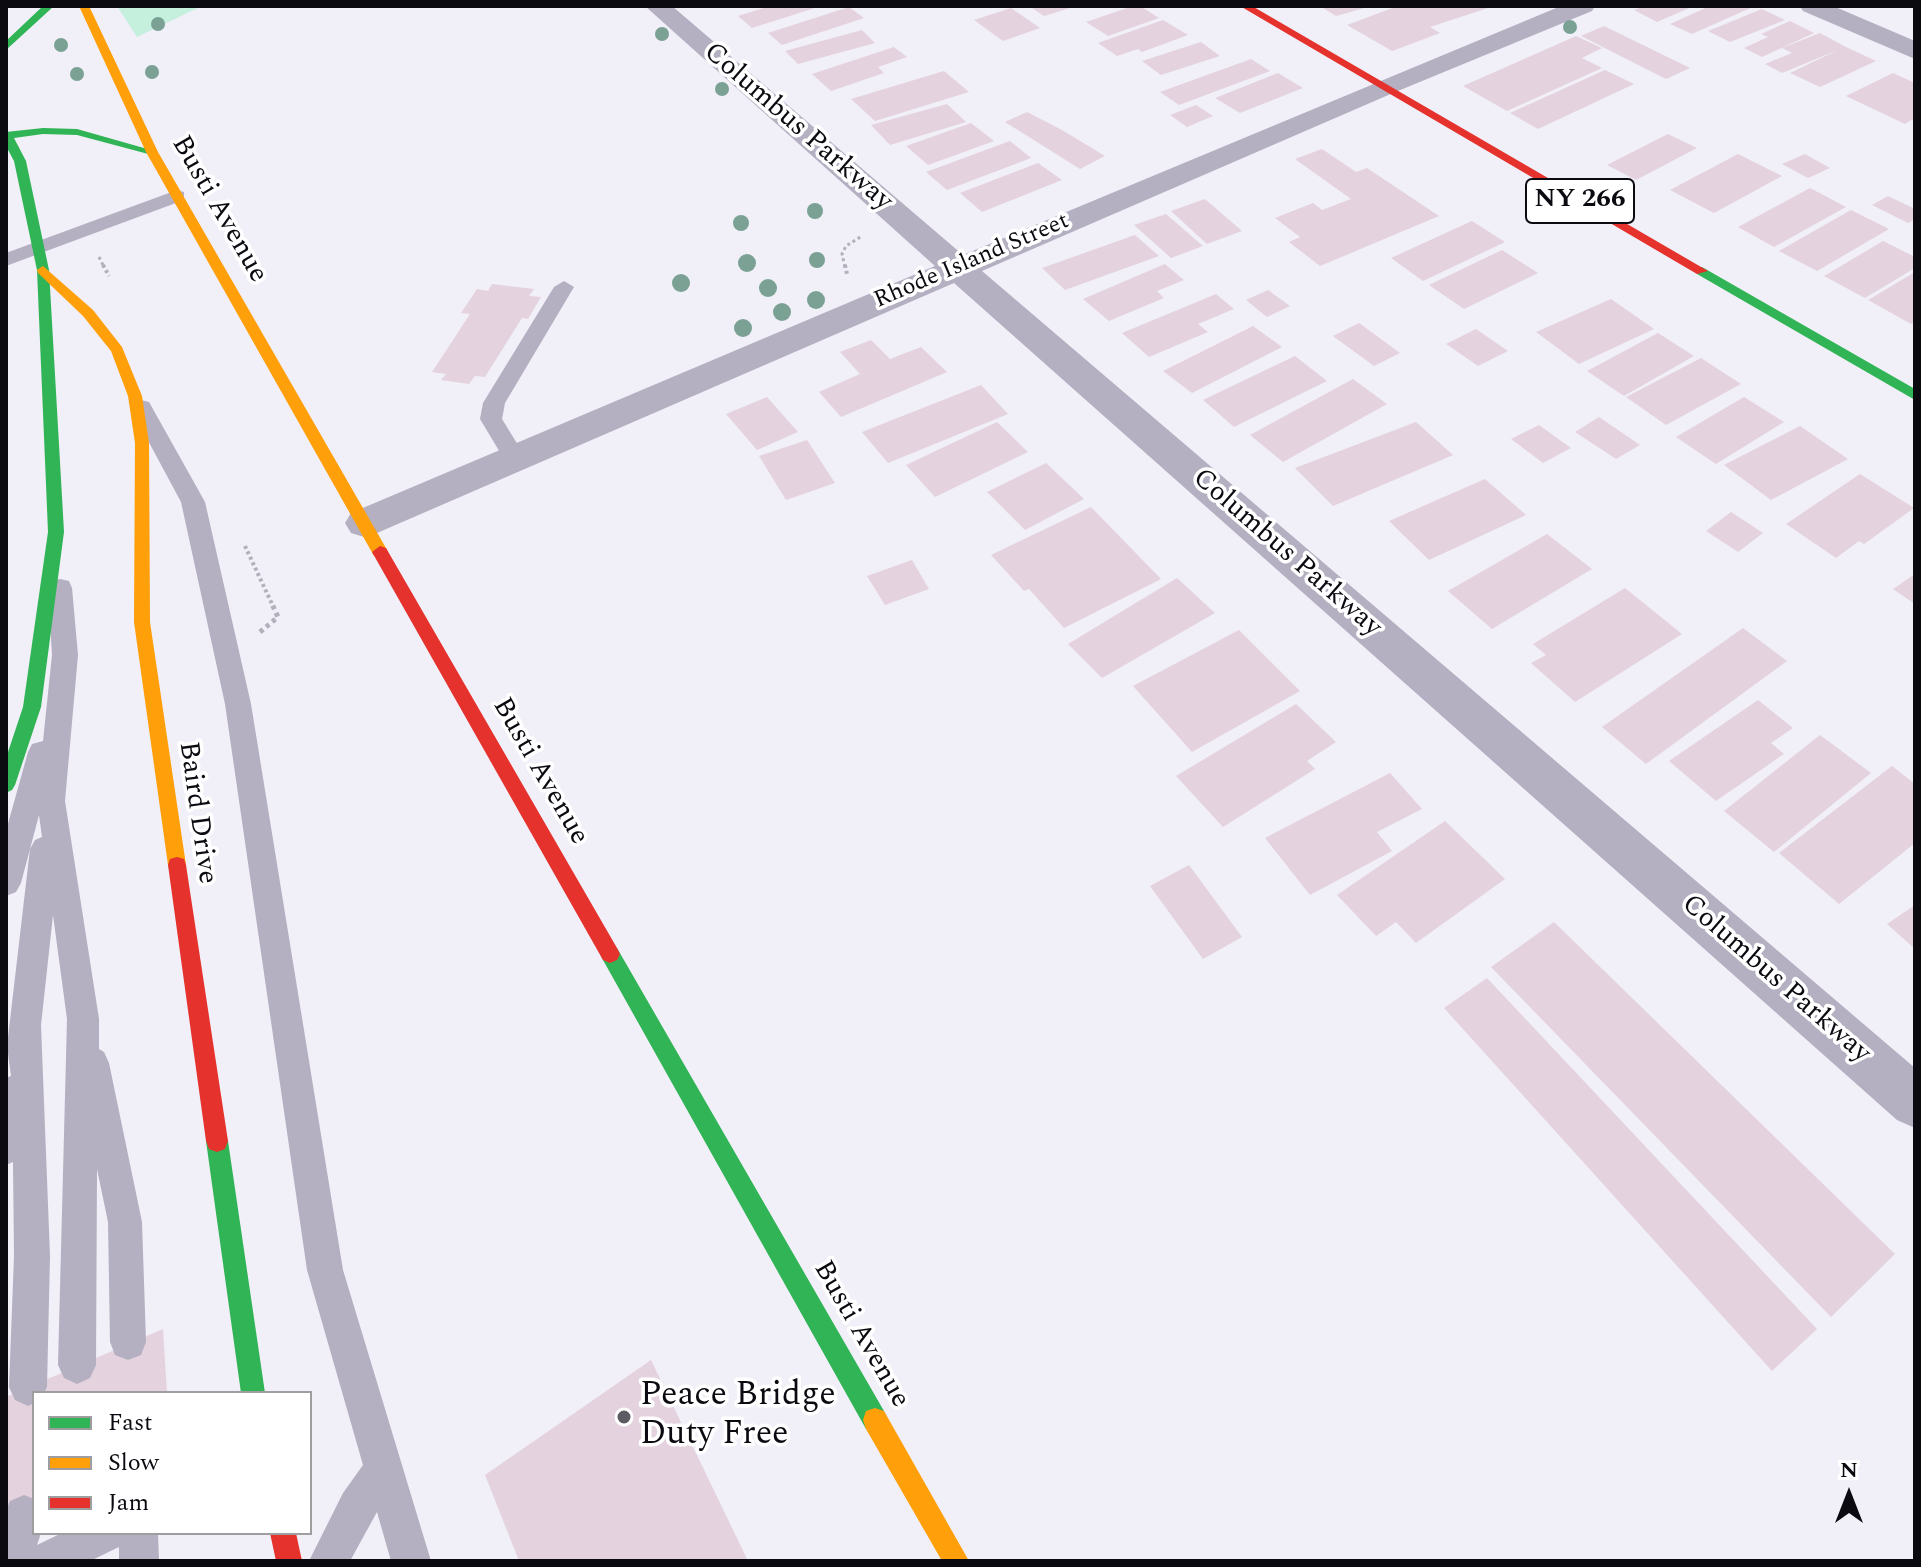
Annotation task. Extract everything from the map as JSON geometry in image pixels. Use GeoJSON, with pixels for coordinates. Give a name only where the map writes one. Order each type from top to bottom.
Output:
{"type":"FeatureCollection","features":[{"type":"Feature","properties":{"kind":"main road"},"geometry":{"type":"LineString","coordinates":[[6,47],[49,6]]}},
{"type":"Feature","properties":{"kind":"main road","name":"Busti Avenue"},"geometry":{"type":"LineString","coordinates":[[84,6],[152,152],[956,1561]]}},
{"type":"Feature","properties":{"kind":"main road","name":"NY 266"},"geometry":{"type":"LineString","coordinates":[[1245,6],[1915,395]]}},
{"type":"Feature","properties":{"kind":"main road"},"geometry":{"type":"LineString","coordinates":[[6,785],[32,707],[56,532],[43,270],[20,161],[6,136],[77,132],[152,152]]}},
{"type":"Feature","properties":{"kind":"main road","name":"Baird Drive"},"geometry":{"type":"LineString","coordinates":[[43,270],[88,313],[117,350],[135,396],[142,443],[142,622],[253,1391]]}},
{"type":"Feature","properties":{"kind":"main road"},"geometry":{"type":"LineString","coordinates":[[283,1535],[289,1561]]}},
{"type":"Feature","properties":{"kind":"street","name":"Columbus Parkway"},"geometry":{"type":"LineString","coordinates":[[657,6],[1915,1102]]}},
{"type":"Feature","properties":{"kind":"street","name":"Rhode Island Street"},"geometry":{"type":"LineString","coordinates":[[364,523],[1383,87],[1583,6]]}},
{"type":"Feature","properties":{"kind":"street"},"geometry":{"type":"LineString","coordinates":[[1812,6],[1915,51]]}},
{"type":"Feature","properties":{"kind":"lane"},"geometry":{"type":"LineString","coordinates":[[6,260],[177,196]]}},
{"type":"Feature","properties":{"kind":"lane"},"geometry":{"type":"LineString","coordinates":[[515,458],[491,419],[494,403],[564,287]]}},
{"type":"Feature","properties":{"kind":"lane"},"geometry":{"type":"LineString","coordinates":[[135,396],[193,502],[238,704],[325,1270],[411,1561]]}},
{"type":"Feature","properties":{"kind":"lane"},"geometry":{"type":"LineString","coordinates":[[6,1148],[26,1027],[65,655],[56,532]]}},
{"type":"Feature","properties":{"kind":"lane"},"geometry":{"type":"LineString","coordinates":[[6,711],[40,652]]}},
{"type":"Feature","properties":{"kind":"lane"},"geometry":{"type":"LineString","coordinates":[[6,883],[61,685]]}},
{"type":"Feature","properties":{"kind":"lane"},"geometry":{"type":"LineString","coordinates":[[51,801],[83,1019],[125,1222],[128,1342]]}},
{"type":"Feature","properties":{"kind":"lane"},"geometry":{"type":"LineString","coordinates":[[77,1365],[83,1019]]}},
{"type":"Feature","properties":{"kind":"lane"},"geometry":{"type":"LineString","coordinates":[[26,1027],[32,1256],[28,1387]]}},
{"type":"Feature","properties":{"kind":"lane"},"geometry":{"type":"LineString","coordinates":[[329,1561],[357,1507],[384,1469]]}},
{"type":"Feature","properties":{"kind":"lane"},"geometry":{"type":"LineString","coordinates":[[6,1561],[20,1538],[24,1515]]}},
{"type":"Feature","properties":{"kind":"lane"},"geometry":{"type":"LineString","coordinates":[[39,1561],[64,1535]]}},
{"type":"Feature","properties":{"kind":"lane"},"geometry":{"type":"LineString","coordinates":[[47,1561],[101,1535]]}},
{"type":"Feature","properties":{"kind":"lane"},"geometry":{"type":"LineString","coordinates":[[138,1535],[139,1561]]}},
{"type":"Feature","properties":{"kind":"path"},"geometry":{"type":"LineString","coordinates":[[850,278],[843,270],[842,254],[846,246],[870,232]]}},
{"type":"Feature","properties":{"kind":"green space"},"geometry":{"type":"Polygon","coordinates":[[[117,6],[202,6],[137,37],[117,6]]]}},
{"type":"Feature","properties":{"kind":"building"},"geometry":{"type":"Polygon","coordinates":[[[770,6],[818,7],[752,28],[738,16],[770,6]]]}},
{"type":"Feature","properties":{"kind":"building"},"geometry":{"type":"Polygon","coordinates":[[[1029,6],[1073,6],[1073,7],[1044,16],[1029,6]]]}},
{"type":"Feature","properties":{"kind":"building"},"geometry":{"type":"Polygon","coordinates":[[[1140,6],[1159,18],[1108,36],[1086,22],[1140,6]]]}},
{"type":"Feature","properties":{"kind":"building"},"geometry":{"type":"Polygon","coordinates":[[[1320,6],[1368,6],[1368,7],[1336,16],[1320,6]]]}},
{"type":"Feature","properties":{"kind":"building"},"geometry":{"type":"Polygon","coordinates":[[[1398,6],[1494,6],[1430,27],[1440,33],[1392,51],[1347,25],[1398,6]]]}},
{"type":"Feature","properties":{"kind":"building"},"geometry":{"type":"Polygon","coordinates":[[[1645,6],[1694,6],[1657,22],[1634,10],[1645,6]]]}},
{"type":"Feature","properties":{"kind":"building"},"geometry":{"type":"Polygon","coordinates":[[[1710,6],[1755,6],[1692,34],[1670,24],[1710,6]]]}},
{"type":"Feature","properties":{"kind":"building"},"geometry":{"type":"Polygon","coordinates":[[[849,7],[864,18],[782,45],[768,33],[849,7]]]}},
{"type":"Feature","properties":{"kind":"building"},"geometry":{"type":"Polygon","coordinates":[[[1011,8],[1040,28],[1003,41],[974,20],[1011,8]]]}},
{"type":"Feature","properties":{"kind":"building"},"geometry":{"type":"Polygon","coordinates":[[[1762,9],[1785,20],[1730,42],[1708,31],[1762,9]]]}},
{"type":"Feature","properties":{"kind":"building"},"geometry":{"type":"Polygon","coordinates":[[[1163,20],[1188,35],[1142,52],[1138,49],[1117,56],[1098,43],[1163,20]]]}},
{"type":"Feature","properties":{"kind":"building"},"geometry":{"type":"Polygon","coordinates":[[[1790,21],[1814,33],[1762,57],[1744,48],[1768,37],[1761,34],[1790,21]]]}},
{"type":"Feature","properties":{"kind":"building"},"geometry":{"type":"Polygon","coordinates":[[[1604,26],[1690,68],[1666,79],[1581,36],[1604,26]]]}},
{"type":"Feature","properties":{"kind":"building"},"geometry":{"type":"Polygon","coordinates":[[[862,30],[875,43],[798,64],[785,51],[862,30]]]}},
{"type":"Feature","properties":{"kind":"building"},"geometry":{"type":"Polygon","coordinates":[[[1820,33],[1876,61],[1820,87],[1790,73],[1838,50],[1782,73],[1765,64],[1792,53],[1782,48],[1820,33]]]}},
{"type":"Feature","properties":{"kind":"building"},"geometry":{"type":"Polygon","coordinates":[[[1576,36],[1602,48],[1582,58],[1602,68],[1507,111],[1463,86],[1576,36]]]}},
{"type":"Feature","properties":{"kind":"building"},"geometry":{"type":"Polygon","coordinates":[[[1201,42],[1220,56],[1161,75],[1142,61],[1201,42]]]}},
{"type":"Feature","properties":{"kind":"building"},"geometry":{"type":"Polygon","coordinates":[[[894,47],[907,57],[878,67],[884,73],[831,91],[812,74],[894,47]]]}},
{"type":"Feature","properties":{"kind":"building"},"geometry":{"type":"Polygon","coordinates":[[[1251,59],[1270,71],[1179,105],[1160,92],[1251,59]]]}},
{"type":"Feature","properties":{"kind":"building"},"geometry":{"type":"Polygon","coordinates":[[[1605,70],[1634,84],[1538,129],[1510,113],[1605,70]]]}},
{"type":"Feature","properties":{"kind":"building"},"geometry":{"type":"Polygon","coordinates":[[[944,71],[969,92],[875,121],[851,99],[944,71]]]}},
{"type":"Feature","properties":{"kind":"building"},"geometry":{"type":"Polygon","coordinates":[[[1278,73],[1303,88],[1240,113],[1215,98],[1278,73]]]}},
{"type":"Feature","properties":{"kind":"building"},"geometry":{"type":"Polygon","coordinates":[[[1893,73],[1915,83],[1915,118],[1905,124],[1846,96],[1893,73]]]}},
{"type":"Feature","properties":{"kind":"building"},"geometry":{"type":"Polygon","coordinates":[[[947,104],[966,122],[890,145],[871,125],[947,104]]]}},
{"type":"Feature","properties":{"kind":"building"},"geometry":{"type":"Polygon","coordinates":[[[1196,105],[1213,116],[1187,127],[1170,115],[1196,105]]]}},
{"type":"Feature","properties":{"kind":"building"},"geometry":{"type":"Polygon","coordinates":[[[1027,112],[1105,156],[1080,169],[1005,122],[1027,112]]]}},
{"type":"Feature","properties":{"kind":"building"},"geometry":{"type":"Polygon","coordinates":[[[971,123],[994,141],[928,165],[906,146],[971,123]]]}},
{"type":"Feature","properties":{"kind":"building"},"geometry":{"type":"Polygon","coordinates":[[[1668,134],[1697,148],[1636,180],[1607,165],[1668,134]]]}},
{"type":"Feature","properties":{"kind":"building"},"geometry":{"type":"Polygon","coordinates":[[[1010,141],[1031,158],[947,190],[926,172],[1010,141]]]}},
{"type":"Feature","properties":{"kind":"building"},"geometry":{"type":"Polygon","coordinates":[[[1322,149],[1356,172],[1367,168],[1439,216],[1320,266],[1289,242],[1300,237],[1275,218],[1313,203],[1322,210],[1351,199],[1295,159],[1322,149]]]}},
{"type":"Feature","properties":{"kind":"building"},"geometry":{"type":"Polygon","coordinates":[[[1738,154],[1782,176],[1714,213],[1670,190],[1738,154]]]}},
{"type":"Feature","properties":{"kind":"building"},"geometry":{"type":"Polygon","coordinates":[[[1805,154],[1830,168],[1808,178],[1782,164],[1805,154]]]}},
{"type":"Feature","properties":{"kind":"building"},"geometry":{"type":"Polygon","coordinates":[[[1038,163],[1062,180],[982,212],[960,193],[1038,163]]]}},
{"type":"Feature","properties":{"kind":"building"},"geometry":{"type":"Polygon","coordinates":[[[1810,188],[1846,207],[1774,247],[1738,227],[1810,188]]]}},
{"type":"Feature","properties":{"kind":"building"},"geometry":{"type":"Polygon","coordinates":[[[1888,196],[1915,209],[1915,219],[1908,223],[1872,205],[1888,196]]]}},
{"type":"Feature","properties":{"kind":"building"},"geometry":{"type":"Polygon","coordinates":[[[1205,199],[1242,231],[1207,244],[1171,211],[1205,199]]]}},
{"type":"Feature","properties":{"kind":"building"},"geometry":{"type":"Polygon","coordinates":[[[1851,210],[1889,229],[1817,271],[1779,251],[1851,210]]]}},
{"type":"Feature","properties":{"kind":"building"},"geometry":{"type":"Polygon","coordinates":[[[1166,214],[1203,246],[1171,258],[1134,225],[1166,214]]]}},
{"type":"Feature","properties":{"kind":"building"},"geometry":{"type":"Polygon","coordinates":[[[1472,221],[1505,242],[1423,281],[1391,258],[1472,221]]]}},
{"type":"Feature","properties":{"kind":"building"},"geometry":{"type":"Polygon","coordinates":[[[1135,235],[1159,256],[1065,290],[1042,268],[1135,235]]]}},
{"type":"Feature","properties":{"kind":"building"},"geometry":{"type":"Polygon","coordinates":[[[1883,241],[1915,257],[1915,268],[1865,298],[1824,276],[1883,241]]]}},
{"type":"Feature","properties":{"kind":"building"},"geometry":{"type":"Polygon","coordinates":[[[1502,250],[1538,273],[1464,309],[1429,285],[1502,250]]]}},
{"type":"Feature","properties":{"kind":"building"},"geometry":{"type":"Polygon","coordinates":[[[1165,264],[1184,280],[1157,291],[1164,298],[1109,321],[1083,299],[1165,264]]]}},
{"type":"Feature","properties":{"kind":"building"},"geometry":{"type":"Polygon","coordinates":[[[1915,272],[1915,322],[1911,324],[1868,300],[1915,272]]]}},
{"type":"Feature","properties":{"kind":"building"},"geometry":{"type":"Polygon","coordinates":[[[492,284],[534,289],[529,296],[541,297],[528,319],[522,318],[485,377],[475,376],[469,384],[441,380],[446,374],[432,372],[470,314],[461,313],[477,289],[488,291],[492,284]]]}},
{"type":"Feature","properties":{"kind":"building"},"geometry":{"type":"Polygon","coordinates":[[[1268,290],[1290,306],[1267,317],[1246,300],[1268,290]]]}},
{"type":"Feature","properties":{"kind":"building"},"geometry":{"type":"Polygon","coordinates":[[[1216,294],[1234,309],[1198,324],[1208,332],[1149,357],[1122,333],[1216,294]]]}},
{"type":"Feature","properties":{"kind":"building"},"geometry":{"type":"Polygon","coordinates":[[[1611,299],[1654,329],[1579,364],[1536,332],[1611,299]]]}},
{"type":"Feature","properties":{"kind":"building"},"geometry":{"type":"Polygon","coordinates":[[[1359,323],[1400,353],[1374,366],[1333,336],[1359,323]]]}},
{"type":"Feature","properties":{"kind":"building"},"geometry":{"type":"Polygon","coordinates":[[[1253,326],[1282,347],[1192,393],[1163,371],[1253,326]]]}},
{"type":"Feature","properties":{"kind":"building"},"geometry":{"type":"Polygon","coordinates":[[[1476,329],[1508,351],[1478,366],[1446,344],[1476,329]]]}},
{"type":"Feature","properties":{"kind":"building"},"geometry":{"type":"Polygon","coordinates":[[[1658,333],[1694,356],[1624,396],[1587,371],[1658,333]]]}},
{"type":"Feature","properties":{"kind":"building"},"geometry":{"type":"Polygon","coordinates":[[[871,340],[890,359],[921,347],[947,372],[841,417],[819,392],[860,374],[840,352],[871,340]]]}},
{"type":"Feature","properties":{"kind":"building"},"geometry":{"type":"Polygon","coordinates":[[[1295,356],[1327,381],[1234,427],[1203,400],[1295,356]]]}},
{"type":"Feature","properties":{"kind":"building"},"geometry":{"type":"Polygon","coordinates":[[[1701,358],[1741,384],[1666,425],[1626,397],[1701,358]]]}},
{"type":"Feature","properties":{"kind":"building"},"geometry":{"type":"Polygon","coordinates":[[[1353,379],[1387,404],[1283,462],[1250,435],[1353,379]]]}},
{"type":"Feature","properties":{"kind":"building"},"geometry":{"type":"Polygon","coordinates":[[[981,385],[1008,414],[888,463],[862,432],[981,385]]]}},
{"type":"Feature","properties":{"kind":"building"},"geometry":{"type":"Polygon","coordinates":[[[767,397],[798,432],[757,450],[726,414],[767,397]]]}},
{"type":"Feature","properties":{"kind":"building"},"geometry":{"type":"Polygon","coordinates":[[[1744,397],[1784,422],[1716,464],[1676,437],[1744,397]]]}},
{"type":"Feature","properties":{"kind":"building"},"geometry":{"type":"Polygon","coordinates":[[[1599,417],[1640,445],[1616,459],[1575,432],[1599,417]]]}},
{"type":"Feature","properties":{"kind":"building"},"geometry":{"type":"Polygon","coordinates":[[[997,422],[1028,452],[935,497],[906,465],[997,422]]]}},
{"type":"Feature","properties":{"kind":"building"},"geometry":{"type":"Polygon","coordinates":[[[1416,422],[1453,455],[1333,506],[1295,468],[1416,422]]]}},
{"type":"Feature","properties":{"kind":"building"},"geometry":{"type":"Polygon","coordinates":[[[1539,425],[1571,448],[1543,463],[1511,439],[1539,425]]]}},
{"type":"Feature","properties":{"kind":"building"},"geometry":{"type":"Polygon","coordinates":[[[1800,426],[1848,459],[1771,500],[1724,465],[1800,426]]]}},
{"type":"Feature","properties":{"kind":"building"},"geometry":{"type":"Polygon","coordinates":[[[807,440],[835,483],[786,500],[759,456],[807,440]]]}},
{"type":"Feature","properties":{"kind":"building"},"geometry":{"type":"Polygon","coordinates":[[[1046,463],[1084,499],[1025,530],[987,492],[1046,463]]]}},
{"type":"Feature","properties":{"kind":"building"},"geometry":{"type":"Polygon","coordinates":[[[1860,474],[1914,508],[1864,544],[1859,541],[1836,558],[1786,524],[1860,474]]]}},
{"type":"Feature","properties":{"kind":"building"},"geometry":{"type":"Polygon","coordinates":[[[1485,479],[1526,515],[1429,560],[1389,521],[1485,479]]]}},
{"type":"Feature","properties":{"kind":"building"},"geometry":{"type":"Polygon","coordinates":[[[1091,507],[1161,579],[1064,628],[1029,589],[1024,591],[991,555],[1091,507]]]}},
{"type":"Feature","properties":{"kind":"building"},"geometry":{"type":"Polygon","coordinates":[[[1731,512],[1763,533],[1738,552],[1706,531],[1731,512]]]}},
{"type":"Feature","properties":{"kind":"building"},"geometry":{"type":"Polygon","coordinates":[[[1547,534],[1592,569],[1492,629],[1448,591],[1547,534]]]}},
{"type":"Feature","properties":{"kind":"building"},"geometry":{"type":"Polygon","coordinates":[[[912,560],[929,589],[885,605],[867,576],[912,560]]]}},
{"type":"Feature","properties":{"kind":"building"},"geometry":{"type":"Polygon","coordinates":[[[1915,574],[1915,604],[1893,589],[1915,574]]]}},
{"type":"Feature","properties":{"kind":"building"},"geometry":{"type":"Polygon","coordinates":[[[1177,578],[1215,613],[1102,678],[1068,644],[1177,578]]]}},
{"type":"Feature","properties":{"kind":"building"},"geometry":{"type":"Polygon","coordinates":[[[1625,588],[1682,634],[1575,702],[1531,663],[1546,655],[1533,644],[1625,588]]]}},
{"type":"Feature","properties":{"kind":"building"},"geometry":{"type":"Polygon","coordinates":[[[1743,628],[1787,661],[1646,764],[1602,727],[1743,628]]]}},
{"type":"Feature","properties":{"kind":"building"},"geometry":{"type":"Polygon","coordinates":[[[1239,630],[1300,691],[1192,752],[1133,686],[1239,630]]]}},
{"type":"Feature","properties":{"kind":"building"},"geometry":{"type":"Polygon","coordinates":[[[1758,700],[1793,728],[1771,743],[1784,754],[1716,801],[1669,761],[1758,700]]]}},
{"type":"Feature","properties":{"kind":"building"},"geometry":{"type":"Polygon","coordinates":[[[1296,704],[1336,742],[1307,761],[1315,769],[1223,827],[1176,776],[1296,704]]]}},
{"type":"Feature","properties":{"kind":"building"},"geometry":{"type":"Polygon","coordinates":[[[1820,735],[1871,773],[1774,852],[1724,811],[1820,735]]]}},
{"type":"Feature","properties":{"kind":"building"},"geometry":{"type":"Polygon","coordinates":[[[1892,766],[1915,784],[1915,843],[1839,904],[1779,853],[1892,766]]]}},
{"type":"Feature","properties":{"kind":"building"},"geometry":{"type":"Polygon","coordinates":[[[1390,773],[1422,809],[1377,832],[1392,851],[1310,895],[1265,838],[1390,773]]]}},
{"type":"Feature","properties":{"kind":"building"},"geometry":{"type":"Polygon","coordinates":[[[1445,821],[1505,879],[1416,943],[1396,922],[1376,936],[1337,895],[1445,821]]]}},
{"type":"Feature","properties":{"kind":"building"},"geometry":{"type":"Polygon","coordinates":[[[1189,865],[1242,937],[1203,959],[1150,886],[1189,865]]]}},
{"type":"Feature","properties":{"kind":"building"},"geometry":{"type":"Polygon","coordinates":[[[1915,905],[1915,949],[1887,924],[1915,905]]]}},
{"type":"Feature","properties":{"kind":"building"},"geometry":{"type":"Polygon","coordinates":[[[1554,922],[1895,1254],[1831,1317],[1491,967],[1554,922]]]}},
{"type":"Feature","properties":{"kind":"building"},"geometry":{"type":"Polygon","coordinates":[[[1487,978],[1817,1329],[1772,1371],[1444,1008],[1487,978]]]}},
{"type":"Feature","properties":{"kind":"building"},"geometry":{"type":"Polygon","coordinates":[[[163,1329],[167,1391],[32,1391],[32,1512],[6,1523],[6,1397],[163,1329]]]}},
{"type":"Feature","properties":{"kind":"building","name":"Peace Bridge Duty Free"},"geometry":{"type":"Polygon","coordinates":[[[651,1360],[748,1561],[519,1561],[485,1475],[651,1360]]]}},
{"type":"Feature","properties":{"kind":"traffic: fast"},"geometry":{"type":"LineString","coordinates":[[6,47],[49,6]]}},
{"type":"Feature","properties":{"kind":"traffic: fast"},"geometry":{"type":"LineString","coordinates":[[6,136],[43,131],[77,132],[152,152]]}},
{"type":"Feature","properties":{"kind":"traffic: fast"},"geometry":{"type":"LineString","coordinates":[[6,135],[20,161],[43,270],[56,532],[32,707],[6,785]]}},
{"type":"Feature","properties":{"kind":"traffic: fast"},"geometry":{"type":"LineString","coordinates":[[1702,271],[1915,395]]}},
{"type":"Feature","properties":{"kind":"traffic: fast"},"geometry":{"type":"LineString","coordinates":[[610,954],[875,1420]]}},
{"type":"Feature","properties":{"kind":"traffic: fast"},"geometry":{"type":"LineString","coordinates":[[217,1141],[253,1391]]}},
{"type":"Feature","properties":{"kind":"traffic: slow"},"geometry":{"type":"LineString","coordinates":[[84,6],[152,152],[380,552]]}},
{"type":"Feature","properties":{"kind":"traffic: slow"},"geometry":{"type":"LineString","coordinates":[[43,270],[88,313],[117,350],[135,396],[142,443],[142,622],[177,865]]}},
{"type":"Feature","properties":{"kind":"traffic: slow"},"geometry":{"type":"LineString","coordinates":[[875,1420],[956,1561]]}},
{"type":"Feature","properties":{"kind":"traffic: jam"},"geometry":{"type":"LineString","coordinates":[[1245,6],[1702,271]]}},
{"type":"Feature","properties":{"kind":"traffic: jam"},"geometry":{"type":"LineString","coordinates":[[380,552],[610,954]]}},
{"type":"Feature","properties":{"kind":"traffic: jam"},"geometry":{"type":"LineString","coordinates":[[177,865],[217,1141]]}},
{"type":"Feature","properties":{"kind":"traffic: jam"},"geometry":{"type":"LineString","coordinates":[[283,1535],[289,1561]]}},
{"type":"Feature","properties":{"kind":"place","name":"Peace Bridge Duty Free"},"geometry":{"type":"Point","coordinates":[624,1417]}}]}
